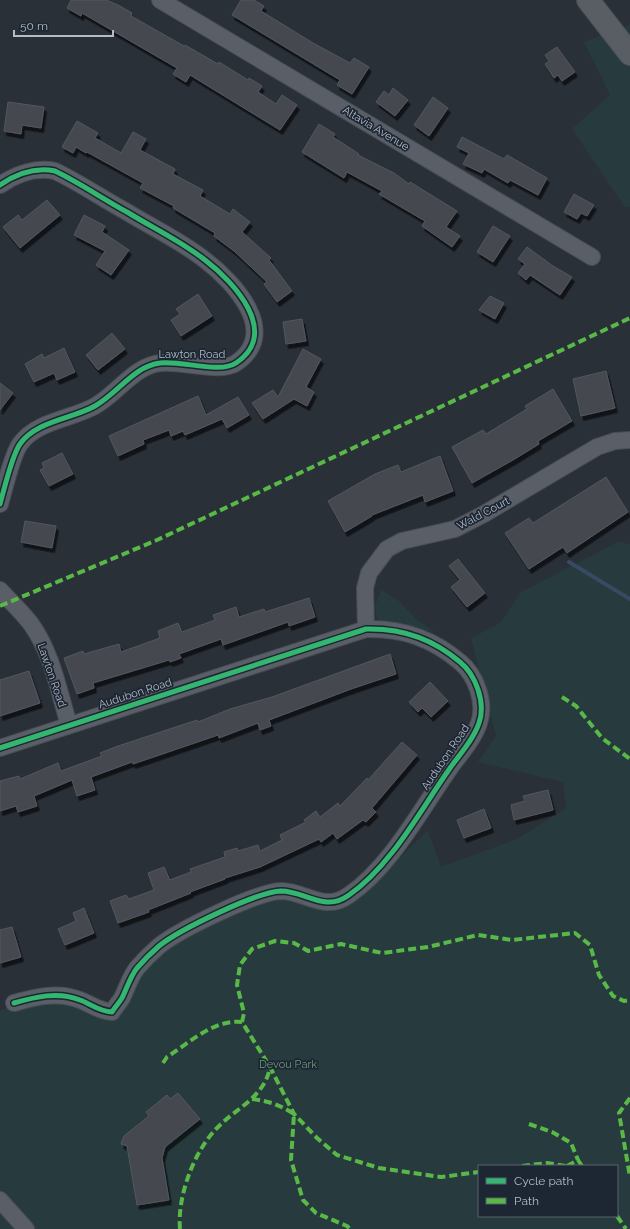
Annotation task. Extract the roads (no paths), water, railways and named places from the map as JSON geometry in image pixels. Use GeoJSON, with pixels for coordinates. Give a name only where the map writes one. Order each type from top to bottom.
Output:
{"type":"FeatureCollection","features":[{"type":"Feature","properties":{"kind":"main road"},"geometry":{"type":"LineString","coordinates":[[588,0],[630,54]]}},
{"type":"Feature","properties":{"kind":"street","name":"Altavia Avenue"},"geometry":{"type":"LineString","coordinates":[[160,0],[592,256]]}},
{"type":"Feature","properties":{"kind":"street","name":"Lawton Road"},"geometry":{"type":"LineString","coordinates":[[0,186],[11,179],[33,170],[55,171],[182,245],[205,260],[232,285],[252,315],[255,338],[244,356],[234,364],[220,367],[168,362],[147,366],[134,374],[108,399],[81,414],[37,428],[20,444],[0,504]]}},
{"type":"Feature","properties":{"kind":"street","name":"Wald Court"},"geometry":{"type":"LineString","coordinates":[[366,629],[365,588],[369,573],[387,549],[402,541],[455,529],[484,514],[597,447],[615,440],[630,440]]}},
{"type":"Feature","properties":{"kind":"street","name":"Lawton Road"},"geometry":{"type":"LineString","coordinates":[[0,590],[31,624],[39,637],[51,668],[69,725]]}},
{"type":"Feature","properties":{"kind":"street","name":"Audubon Road"},"geometry":{"type":"LineString","coordinates":[[0,748],[366,629],[389,629],[409,633],[435,645],[461,662],[472,678],[479,693],[482,707],[479,723],[469,743],[409,830],[373,875],[349,896],[323,903],[282,891],[260,895],[193,925],[159,946],[138,968],[130,979],[122,998],[112,1012],[101,1011],[81,1000],[69,996],[34,997],[14,1003]]}},
{"type":"Feature","properties":{"kind":"street"},"geometry":{"type":"LineString","coordinates":[[0,1200],[26,1229]]}},
{"type":"Feature","properties":{"kind":"waterway"},"geometry":{"type":"LineString","coordinates":[[569,562],[630,599]]}},
{"type":"Feature","properties":{"kind":"park label","name":"Devou Park"},"geometry":{"type":"Point","coordinates":[288,1064]}}]}
